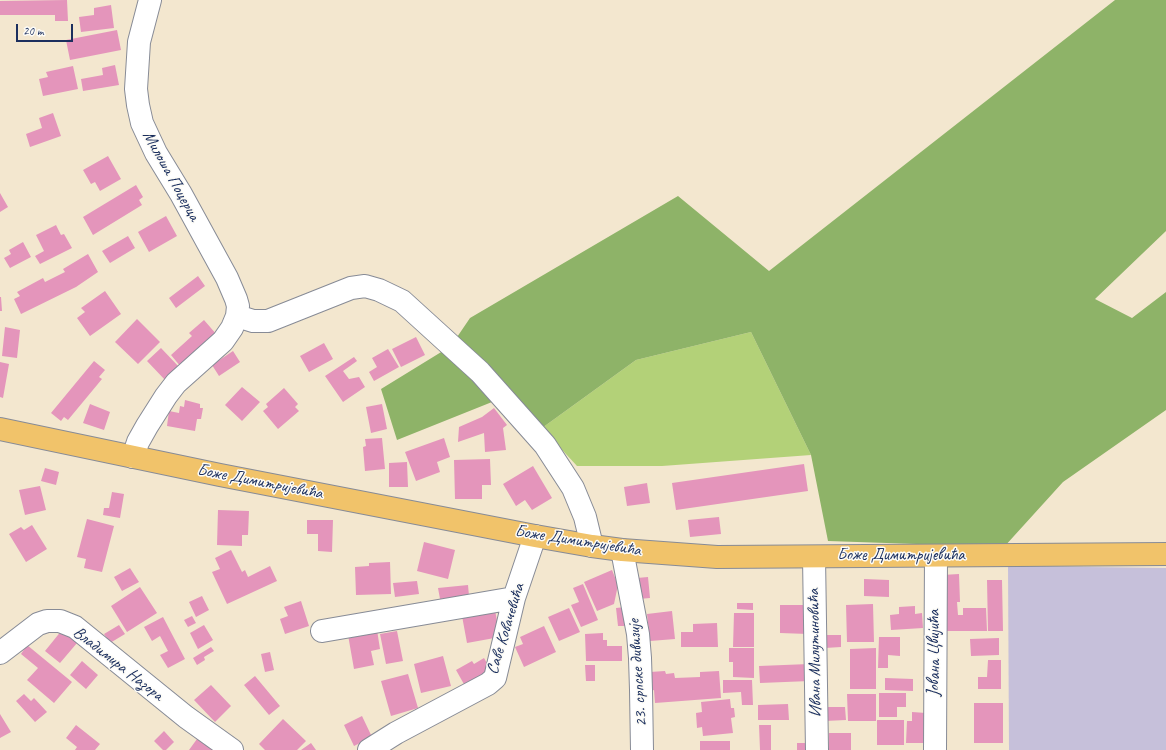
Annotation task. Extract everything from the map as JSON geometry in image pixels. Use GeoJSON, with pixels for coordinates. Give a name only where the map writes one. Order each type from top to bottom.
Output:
{"type":"FeatureCollection","features":[{"type":"Feature","properties":{"kind":"main road","name":"Боже Димитријевића"},"geometry":{"type":"LineString","coordinates":[[0,429],[133,457],[535,536],[622,550],[717,557],[1166,554]]}},
{"type":"Feature","properties":{"kind":"street","name":"Милоша Поцерца"},"geometry":{"type":"LineString","coordinates":[[150,0],[139,42],[136,89],[142,123],[156,153],[181,194],[227,278],[236,299],[238,316]]}},
{"type":"Feature","properties":{"kind":"street"},"geometry":{"type":"LineString","coordinates":[[133,457],[138,442],[166,396],[176,383],[223,341],[228,335],[238,316],[253,321],[268,321],[351,288],[365,286],[379,290],[402,301],[480,372],[545,445],[573,488],[586,517],[592,546]]}},
{"type":"Feature","properties":{"kind":"street","name":"Саве Ковачевића"},"geometry":{"type":"LineString","coordinates":[[369,750],[396,733],[488,684],[495,678],[514,598],[535,536]]}},
{"type":"Feature","properties":{"kind":"street","name":"23. српске дивизије"},"geometry":{"type":"LineString","coordinates":[[622,550],[638,634],[642,690],[642,750]]}},
{"type":"Feature","properties":{"kind":"street","name":"Јована Цвијића"},"geometry":{"type":"LineString","coordinates":[[935,750],[936,556]]}},
{"type":"Feature","properties":{"kind":"street","name":"Ивана Милутиновића"},"geometry":{"type":"LineString","coordinates":[[814,557],[816,750]]}},
{"type":"Feature","properties":{"kind":"street"},"geometry":{"type":"LineString","coordinates":[[322,631],[514,598]]}},
{"type":"Feature","properties":{"kind":"street","name":"Владимира Назора"},"geometry":{"type":"LineString","coordinates":[[0,653],[38,624],[47,621],[60,621],[75,627],[186,717],[232,750]]}},
{"type":"Feature","properties":{"kind":"shaded area"},"geometry":{"type":"Polygon","coordinates":[[[1008,566],[1166,568],[1166,750],[1009,750],[1008,566]]]}},
{"type":"Feature","properties":{"kind":"green space"},"geometry":{"type":"Polygon","coordinates":[[[1115,0],[1166,0],[1166,231],[1095,299],[1132,318],[1166,292],[1166,410],[1063,482],[1004,547],[828,541],[811,455],[751,332],[636,360],[542,428],[507,396],[397,440],[381,389],[451,346],[470,318],[678,196],[769,271],[1115,0]]]}},
{"type":"Feature","properties":{"kind":"green space"},"geometry":{"type":"Polygon","coordinates":[[[751,332],[811,455],[662,466],[577,466],[542,428],[636,360],[751,332]]]}},
{"type":"Feature","properties":{"kind":"building"},"geometry":{"type":"Polygon","coordinates":[[[67,0],[68,21],[55,21],[55,15],[0,15],[0,1],[67,0]]]}},
{"type":"Feature","properties":{"kind":"building"},"geometry":{"type":"Polygon","coordinates":[[[111,5],[114,28],[81,32],[79,17],[94,15],[94,8],[111,5]]]}},
{"type":"Feature","properties":{"kind":"building"},"geometry":{"type":"Polygon","coordinates":[[[117,30],[121,50],[70,60],[66,40],[117,30]]]}},
{"type":"Feature","properties":{"kind":"building"},"geometry":{"type":"Polygon","coordinates":[[[115,65],[119,85],[83,91],[81,79],[103,75],[102,68],[115,65]]]}},
{"type":"Feature","properties":{"kind":"building"},"geometry":{"type":"Polygon","coordinates":[[[73,66],[78,89],[43,96],[39,79],[48,77],[46,72],[73,66]]]}},
{"type":"Feature","properties":{"kind":"building"},"geometry":{"type":"Polygon","coordinates":[[[53,113],[61,136],[30,147],[26,134],[42,128],[39,118],[53,113]]]}},
{"type":"Feature","properties":{"kind":"building"},"geometry":{"type":"Polygon","coordinates":[[[108,156],[121,179],[100,191],[95,182],[91,184],[83,170],[108,156]]]}},
{"type":"Feature","properties":{"kind":"building"},"geometry":{"type":"Polygon","coordinates":[[[136,185],[143,197],[139,200],[142,205],[93,235],[83,217],[136,185]]]}},
{"type":"Feature","properties":{"kind":"building"},"geometry":{"type":"Polygon","coordinates":[[[0,193],[8,207],[0,212],[0,193]]]}},
{"type":"Feature","properties":{"kind":"building"},"geometry":{"type":"Polygon","coordinates":[[[166,216],[177,236],[149,252],[138,232],[166,216]]]}},
{"type":"Feature","properties":{"kind":"building"},"geometry":{"type":"Polygon","coordinates":[[[56,225],[61,235],[64,234],[72,248],[40,264],[35,256],[44,251],[36,235],[56,225]]]}},
{"type":"Feature","properties":{"kind":"building"},"geometry":{"type":"Polygon","coordinates":[[[128,236],[135,248],[110,263],[102,251],[128,236]]]}},
{"type":"Feature","properties":{"kind":"building"},"geometry":{"type":"Polygon","coordinates":[[[23,242],[31,257],[10,268],[4,258],[11,254],[9,250],[23,242]]]}},
{"type":"Feature","properties":{"kind":"building"},"geometry":{"type":"Polygon","coordinates":[[[88,254],[98,272],[76,287],[21,314],[14,299],[20,296],[17,292],[43,278],[45,282],[65,272],[63,269],[88,254]]]}},
{"type":"Feature","properties":{"kind":"building"},"geometry":{"type":"Polygon","coordinates":[[[198,276],[205,286],[176,308],[169,298],[198,276]]]}},
{"type":"Feature","properties":{"kind":"building"},"geometry":{"type":"Polygon","coordinates":[[[105,291],[121,314],[90,336],[77,318],[85,312],[81,308],[105,291]]]}},
{"type":"Feature","properties":{"kind":"building"},"geometry":{"type":"Polygon","coordinates":[[[1,297],[2,311],[0,311],[1,297]]]}},
{"type":"Feature","properties":{"kind":"building"},"geometry":{"type":"Polygon","coordinates":[[[137,319],[160,342],[138,364],[115,342],[137,319]]]}},
{"type":"Feature","properties":{"kind":"building"},"geometry":{"type":"Polygon","coordinates":[[[204,320],[217,335],[181,367],[171,355],[192,336],[189,333],[204,320]]]}},
{"type":"Feature","properties":{"kind":"building"},"geometry":{"type":"Polygon","coordinates":[[[5,327],[20,330],[17,358],[2,356],[5,327]]]}},
{"type":"Feature","properties":{"kind":"building"},"geometry":{"type":"Polygon","coordinates":[[[416,337],[425,355],[401,367],[392,349],[416,337]]]}},
{"type":"Feature","properties":{"kind":"building"},"geometry":{"type":"Polygon","coordinates":[[[324,343],[333,359],[309,372],[300,356],[324,343]]]}},
{"type":"Feature","properties":{"kind":"building"},"geometry":{"type":"Polygon","coordinates":[[[161,348],[180,368],[166,381],[147,361],[161,348]]]}},
{"type":"Feature","properties":{"kind":"building"},"geometry":{"type":"Polygon","coordinates":[[[388,349],[399,367],[374,381],[369,372],[377,367],[372,358],[388,349]]]}},
{"type":"Feature","properties":{"kind":"building"},"geometry":{"type":"Polygon","coordinates":[[[233,351],[240,362],[219,376],[212,365],[233,351]]]}},
{"type":"Feature","properties":{"kind":"building"},"geometry":{"type":"Polygon","coordinates":[[[354,357],[357,361],[343,371],[349,379],[359,377],[365,387],[343,402],[325,376],[354,357]]]}},
{"type":"Feature","properties":{"kind":"building"},"geometry":{"type":"Polygon","coordinates":[[[94,361],[105,370],[99,377],[102,379],[68,420],[64,417],[61,421],[51,413],[94,361]]]}},
{"type":"Feature","properties":{"kind":"building"},"geometry":{"type":"Polygon","coordinates":[[[0,362],[9,364],[3,398],[0,397],[0,362]]]}},
{"type":"Feature","properties":{"kind":"building"},"geometry":{"type":"Polygon","coordinates":[[[242,387],[260,402],[242,421],[225,405],[242,387]]]}},
{"type":"Feature","properties":{"kind":"building"},"geometry":{"type":"Polygon","coordinates":[[[284,388],[298,404],[295,407],[299,411],[278,429],[263,411],[268,407],[266,404],[284,388]]]}},
{"type":"Feature","properties":{"kind":"building"},"geometry":{"type":"Polygon","coordinates":[[[185,400],[200,404],[200,408],[203,408],[201,419],[197,419],[195,431],[167,426],[169,411],[179,413],[180,406],[184,407],[185,400]]]}},
{"type":"Feature","properties":{"kind":"building"},"geometry":{"type":"Polygon","coordinates":[[[90,404],[110,412],[104,430],[83,423],[90,404]]]}},
{"type":"Feature","properties":{"kind":"building"},"geometry":{"type":"Polygon","coordinates":[[[382,404],[387,429],[371,433],[366,407],[382,404]]]}},
{"type":"Feature","properties":{"kind":"building"},"geometry":{"type":"Polygon","coordinates":[[[494,408],[507,425],[503,428],[506,450],[485,452],[484,433],[458,442],[459,427],[482,417],[494,408]]]}},
{"type":"Feature","properties":{"kind":"building"},"geometry":{"type":"Polygon","coordinates":[[[382,438],[385,469],[365,471],[363,447],[366,446],[365,439],[382,438]]]}},
{"type":"Feature","properties":{"kind":"building"},"geometry":{"type":"Polygon","coordinates":[[[444,438],[450,457],[437,462],[440,472],[416,481],[405,452],[444,438]]]}},
{"type":"Feature","properties":{"kind":"building"},"geometry":{"type":"Polygon","coordinates":[[[490,459],[491,485],[482,485],[482,499],[455,499],[454,460],[490,459]]]}},
{"type":"Feature","properties":{"kind":"building"},"geometry":{"type":"Polygon","coordinates":[[[407,462],[408,487],[389,487],[389,463],[407,462]]]}},
{"type":"Feature","properties":{"kind":"building"},"geometry":{"type":"Polygon","coordinates":[[[804,464],[808,491],[676,510],[672,483],[804,464]]]}},
{"type":"Feature","properties":{"kind":"building"},"geometry":{"type":"Polygon","coordinates":[[[533,466],[552,498],[532,510],[525,500],[516,506],[503,484],[533,466]]]}},
{"type":"Feature","properties":{"kind":"building"},"geometry":{"type":"Polygon","coordinates":[[[45,468],[59,472],[56,485],[41,481],[45,468]]]}},
{"type":"Feature","properties":{"kind":"building"},"geometry":{"type":"Polygon","coordinates":[[[647,483],[650,503],[627,506],[624,487],[647,483]]]}},
{"type":"Feature","properties":{"kind":"building"},"geometry":{"type":"Polygon","coordinates":[[[40,486],[46,510],[25,515],[19,490],[40,486]]]}},
{"type":"Feature","properties":{"kind":"building"},"geometry":{"type":"Polygon","coordinates":[[[112,492],[124,494],[120,518],[103,515],[104,508],[109,508],[112,492]]]}},
{"type":"Feature","properties":{"kind":"building"},"geometry":{"type":"Polygon","coordinates":[[[218,510],[249,511],[248,535],[242,535],[242,546],[217,545],[218,510]]]}},
{"type":"Feature","properties":{"kind":"building"},"geometry":{"type":"Polygon","coordinates":[[[719,517],[721,534],[690,537],[688,520],[719,517]]]}},
{"type":"Feature","properties":{"kind":"building"},"geometry":{"type":"Polygon","coordinates":[[[87,519],[114,526],[102,572],[84,568],[86,559],[77,557],[87,519]]]}},
{"type":"Feature","properties":{"kind":"building"},"geometry":{"type":"Polygon","coordinates":[[[307,520],[333,520],[332,552],[318,551],[318,534],[307,534],[307,520]]]}},
{"type":"Feature","properties":{"kind":"building"},"geometry":{"type":"Polygon","coordinates":[[[32,525],[47,549],[26,562],[9,534],[21,527],[24,530],[32,525]]]}},
{"type":"Feature","properties":{"kind":"building"},"geometry":{"type":"Polygon","coordinates":[[[424,542],[455,550],[448,579],[417,571],[424,542]]]}},
{"type":"Feature","properties":{"kind":"building"},"geometry":{"type":"Polygon","coordinates":[[[231,550],[242,572],[245,570],[248,577],[270,566],[277,581],[227,604],[212,572],[220,569],[215,558],[231,550]]]}},
{"type":"Feature","properties":{"kind":"building"},"geometry":{"type":"Polygon","coordinates":[[[390,562],[391,594],[356,595],[355,567],[369,566],[369,563],[390,562]]]}},
{"type":"Feature","properties":{"kind":"building"},"geometry":{"type":"Polygon","coordinates":[[[130,568],[139,582],[122,591],[114,577],[130,568]]]}},
{"type":"Feature","properties":{"kind":"building"},"geometry":{"type":"Polygon","coordinates":[[[612,570],[618,585],[614,604],[597,611],[584,582],[612,570]]]}},
{"type":"Feature","properties":{"kind":"building"},"geometry":{"type":"Polygon","coordinates":[[[959,574],[960,602],[957,602],[958,615],[963,615],[963,608],[986,608],[987,631],[943,631],[942,575],[959,574]]]}},
{"type":"Feature","properties":{"kind":"building"},"geometry":{"type":"Polygon","coordinates":[[[648,577],[650,598],[639,599],[637,578],[648,577]]]}},
{"type":"Feature","properties":{"kind":"building"},"geometry":{"type":"Polygon","coordinates":[[[864,579],[889,580],[889,597],[864,596],[864,579]]]}},
{"type":"Feature","properties":{"kind":"building"},"geometry":{"type":"Polygon","coordinates":[[[987,580],[1002,580],[1003,631],[988,631],[987,580]]]}},
{"type":"Feature","properties":{"kind":"building"},"geometry":{"type":"Polygon","coordinates":[[[417,581],[419,594],[395,597],[393,583],[417,581]]]}},
{"type":"Feature","properties":{"kind":"building"},"geometry":{"type":"Polygon","coordinates":[[[583,584],[598,620],[581,627],[571,605],[579,602],[573,588],[583,584]]]}},
{"type":"Feature","properties":{"kind":"building"},"geometry":{"type":"Polygon","coordinates":[[[468,585],[469,596],[440,599],[438,588],[468,585]]]}},
{"type":"Feature","properties":{"kind":"building"},"geometry":{"type":"Polygon","coordinates":[[[140,587],[157,613],[127,632],[111,606],[140,587]]]}},
{"type":"Feature","properties":{"kind":"building"},"geometry":{"type":"Polygon","coordinates":[[[202,596],[209,610],[196,617],[189,602],[202,596]]]}},
{"type":"Feature","properties":{"kind":"building"},"geometry":{"type":"Polygon","coordinates":[[[301,601],[309,626],[285,634],[280,619],[288,616],[284,607],[301,601]]]}},
{"type":"Feature","properties":{"kind":"building"},"geometry":{"type":"Polygon","coordinates":[[[737,603],[753,603],[753,610],[737,609],[737,603]]]}},
{"type":"Feature","properties":{"kind":"building"},"geometry":{"type":"Polygon","coordinates":[[[873,604],[874,642],[847,642],[846,605],[873,604]]]}},
{"type":"Feature","properties":{"kind":"building"},"geometry":{"type":"Polygon","coordinates":[[[780,605],[808,605],[808,634],[780,633],[780,605]]]}},
{"type":"Feature","properties":{"kind":"building"},"geometry":{"type":"Polygon","coordinates":[[[915,606],[915,614],[922,613],[923,628],[891,630],[890,615],[899,614],[899,607],[915,606]]]}},
{"type":"Feature","properties":{"kind":"building"},"geometry":{"type":"Polygon","coordinates":[[[625,607],[627,626],[618,626],[616,608],[625,607]]]}},
{"type":"Feature","properties":{"kind":"building"},"geometry":{"type":"Polygon","coordinates":[[[569,608],[580,632],[559,641],[548,617],[569,608]]]}},
{"type":"Feature","properties":{"kind":"building"},"geometry":{"type":"Polygon","coordinates":[[[495,610],[500,637],[467,643],[462,616],[495,610]]]}},
{"type":"Feature","properties":{"kind":"building"},"geometry":{"type":"Polygon","coordinates":[[[672,611],[675,639],[650,641],[647,614],[672,611]]]}},
{"type":"Feature","properties":{"kind":"building"},"geometry":{"type":"Polygon","coordinates":[[[734,613],[754,613],[754,647],[733,647],[734,613]]]}},
{"type":"Feature","properties":{"kind":"building"},"geometry":{"type":"Polygon","coordinates":[[[192,616],[196,623],[188,627],[184,620],[192,616]]]}},
{"type":"Feature","properties":{"kind":"building"},"geometry":{"type":"Polygon","coordinates":[[[163,617],[185,659],[168,668],[160,655],[168,651],[160,636],[152,641],[144,627],[163,617]]]}},
{"type":"Feature","properties":{"kind":"building"},"geometry":{"type":"Polygon","coordinates":[[[717,623],[718,647],[681,647],[681,632],[693,632],[693,624],[717,623]]]}},
{"type":"Feature","properties":{"kind":"building"},"geometry":{"type":"Polygon","coordinates":[[[119,625],[125,634],[110,643],[104,634],[119,625]]]}},
{"type":"Feature","properties":{"kind":"building"},"geometry":{"type":"Polygon","coordinates":[[[204,625],[213,640],[198,649],[190,633],[204,625]]]}},
{"type":"Feature","properties":{"kind":"building"},"geometry":{"type":"Polygon","coordinates":[[[544,626],[556,652],[524,667],[515,647],[523,644],[520,637],[544,626]]]}},
{"type":"Feature","properties":{"kind":"building"},"geometry":{"type":"Polygon","coordinates":[[[62,630],[77,643],[60,663],[45,651],[62,630]]]}},
{"type":"Feature","properties":{"kind":"building"},"geometry":{"type":"Polygon","coordinates":[[[377,630],[380,649],[371,651],[374,665],[354,669],[348,635],[377,630]]]}},
{"type":"Feature","properties":{"kind":"building"},"geometry":{"type":"Polygon","coordinates":[[[397,631],[403,661],[386,664],[380,634],[397,631]]]}},
{"type":"Feature","properties":{"kind":"building"},"geometry":{"type":"Polygon","coordinates":[[[603,633],[603,640],[607,640],[607,646],[622,646],[622,661],[586,661],[585,634],[603,633]]]}},
{"type":"Feature","properties":{"kind":"building"},"geometry":{"type":"Polygon","coordinates":[[[825,635],[841,635],[841,647],[825,648],[825,635]]]}},
{"type":"Feature","properties":{"kind":"building"},"geometry":{"type":"Polygon","coordinates":[[[879,637],[900,637],[900,656],[888,655],[888,668],[878,668],[879,637]]]}},
{"type":"Feature","properties":{"kind":"building"},"geometry":{"type":"Polygon","coordinates":[[[999,638],[999,655],[971,656],[970,639],[999,638]]]}},
{"type":"Feature","properties":{"kind":"building"},"geometry":{"type":"Polygon","coordinates":[[[27,645],[72,682],[54,703],[27,680],[38,668],[21,654],[27,645]]]}},
{"type":"Feature","properties":{"kind":"building"},"geometry":{"type":"Polygon","coordinates":[[[211,647],[214,651],[204,657],[205,660],[197,665],[193,658],[211,647]]]}},
{"type":"Feature","properties":{"kind":"building"},"geometry":{"type":"Polygon","coordinates":[[[729,648],[754,648],[754,678],[733,677],[733,662],[729,662],[729,648]]]}},
{"type":"Feature","properties":{"kind":"building"},"geometry":{"type":"Polygon","coordinates":[[[876,648],[876,689],[850,689],[850,649],[876,648]]]}},
{"type":"Feature","properties":{"kind":"building"},"geometry":{"type":"Polygon","coordinates":[[[270,652],[274,670],[265,672],[261,654],[270,652]]]}},
{"type":"Feature","properties":{"kind":"building"},"geometry":{"type":"Polygon","coordinates":[[[443,656],[451,686],[421,693],[414,664],[443,656]]]}},
{"type":"Feature","properties":{"kind":"building"},"geometry":{"type":"Polygon","coordinates":[[[484,658],[492,672],[465,686],[456,670],[472,661],[474,664],[484,658]]]}},
{"type":"Feature","properties":{"kind":"building"},"geometry":{"type":"Polygon","coordinates":[[[988,660],[1001,660],[1001,689],[978,689],[978,677],[987,677],[988,660]]]}},
{"type":"Feature","properties":{"kind":"building"},"geometry":{"type":"Polygon","coordinates":[[[82,661],[98,675],[86,689],[70,675],[82,661]]]}},
{"type":"Feature","properties":{"kind":"building"},"geometry":{"type":"Polygon","coordinates":[[[809,664],[810,681],[760,683],[759,666],[809,664]]]}},
{"type":"Feature","properties":{"kind":"building"},"geometry":{"type":"Polygon","coordinates":[[[585,665],[595,665],[595,681],[586,681],[585,665]]]}},
{"type":"Feature","properties":{"kind":"building"},"geometry":{"type":"Polygon","coordinates":[[[665,671],[666,674],[674,673],[675,678],[700,677],[700,672],[719,671],[721,698],[655,703],[654,690],[651,691],[650,672],[665,671]]]}},
{"type":"Feature","properties":{"kind":"building"},"geometry":{"type":"Polygon","coordinates":[[[408,674],[418,708],[391,716],[381,681],[408,674]]]}},
{"type":"Feature","properties":{"kind":"building"},"geometry":{"type":"Polygon","coordinates":[[[255,676],[280,706],[269,715],[244,685],[255,676]]]}},
{"type":"Feature","properties":{"kind":"building"},"geometry":{"type":"Polygon","coordinates":[[[885,678],[913,679],[913,691],[885,690],[885,678]]]}},
{"type":"Feature","properties":{"kind":"building"},"geometry":{"type":"Polygon","coordinates":[[[723,680],[752,680],[753,705],[742,705],[741,692],[723,693],[723,680]]]}},
{"type":"Feature","properties":{"kind":"building"},"geometry":{"type":"Polygon","coordinates":[[[211,685],[231,706],[215,722],[194,700],[211,685]]]}},
{"type":"Feature","properties":{"kind":"building"},"geometry":{"type":"Polygon","coordinates":[[[879,693],[906,693],[906,707],[897,707],[897,717],[879,717],[879,693]]]}},
{"type":"Feature","properties":{"kind":"building"},"geometry":{"type":"Polygon","coordinates":[[[24,694],[31,701],[34,698],[47,712],[35,722],[16,701],[24,694]]]}},
{"type":"Feature","properties":{"kind":"building"},"geometry":{"type":"Polygon","coordinates":[[[847,694],[876,694],[876,721],[848,721],[847,694]]]}},
{"type":"Feature","properties":{"kind":"building"},"geometry":{"type":"Polygon","coordinates":[[[730,699],[731,708],[734,708],[735,717],[731,718],[733,733],[703,736],[702,727],[697,728],[696,713],[702,712],[701,702],[730,699]]]}},
{"type":"Feature","properties":{"kind":"building"},"geometry":{"type":"Polygon","coordinates":[[[974,703],[1003,703],[1003,743],[974,743],[974,703]]]}},
{"type":"Feature","properties":{"kind":"building"},"geometry":{"type":"Polygon","coordinates":[[[788,704],[789,720],[758,720],[758,705],[788,704]]]}},
{"type":"Feature","properties":{"kind":"building"},"geometry":{"type":"Polygon","coordinates":[[[824,707],[845,707],[846,720],[825,721],[824,707]]]}},
{"type":"Feature","properties":{"kind":"building"},"geometry":{"type":"Polygon","coordinates":[[[912,712],[926,713],[925,743],[906,743],[907,721],[912,721],[912,712]]]}},
{"type":"Feature","properties":{"kind":"building"},"geometry":{"type":"Polygon","coordinates":[[[0,714],[11,732],[0,738],[0,714]]]}},
{"type":"Feature","properties":{"kind":"building"},"geometry":{"type":"Polygon","coordinates":[[[362,716],[372,737],[354,746],[344,725],[362,716]]]}},
{"type":"Feature","properties":{"kind":"building"},"geometry":{"type":"Polygon","coordinates":[[[283,719],[306,741],[297,750],[265,750],[259,744],[283,719]]]}},
{"type":"Feature","properties":{"kind":"building"},"geometry":{"type":"Polygon","coordinates":[[[877,720],[904,720],[904,745],[877,745],[877,720]]]}},
{"type":"Feature","properties":{"kind":"building"},"geometry":{"type":"Polygon","coordinates":[[[76,725],[100,744],[95,750],[75,750],[77,747],[66,738],[76,725]]]}},
{"type":"Feature","properties":{"kind":"building"},"geometry":{"type":"Polygon","coordinates":[[[759,725],[771,725],[771,750],[760,750],[759,725]]]}},
{"type":"Feature","properties":{"kind":"building"},"geometry":{"type":"Polygon","coordinates":[[[164,731],[174,742],[166,750],[163,750],[154,741],[164,731]]]}},
{"type":"Feature","properties":{"kind":"building"},"geometry":{"type":"Polygon","coordinates":[[[829,733],[851,733],[851,750],[829,750],[829,733]]]}},
{"type":"Feature","properties":{"kind":"building"},"geometry":{"type":"Polygon","coordinates":[[[197,739],[213,750],[189,750],[197,739]]]}},
{"type":"Feature","properties":{"kind":"building"},"geometry":{"type":"Polygon","coordinates":[[[700,741],[730,741],[730,750],[700,750],[700,741]]]}},
{"type":"Feature","properties":{"kind":"building"},"geometry":{"type":"Polygon","coordinates":[[[311,743],[316,750],[301,750],[311,743]]]}},
{"type":"Feature","properties":{"kind":"building"},"geometry":{"type":"Polygon","coordinates":[[[797,743],[813,743],[813,750],[797,750],[797,743]]]}}]}
